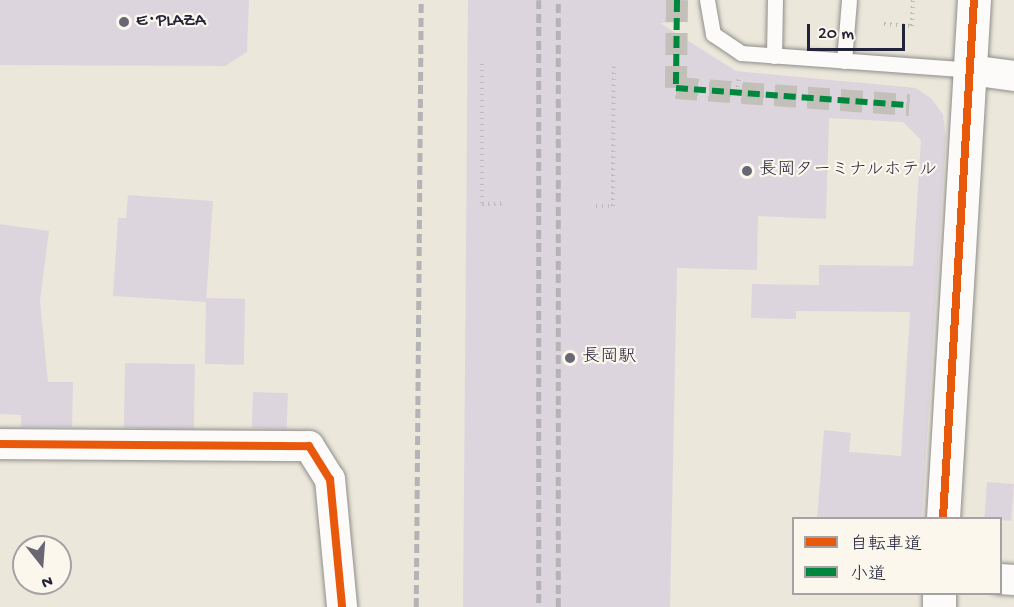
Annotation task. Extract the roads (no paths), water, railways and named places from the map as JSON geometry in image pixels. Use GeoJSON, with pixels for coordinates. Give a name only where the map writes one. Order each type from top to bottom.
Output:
{"type":"FeatureCollection","features":[{"type":"Feature","properties":{"kind":"street"},"geometry":{"type":"LineString","coordinates":[[943,517],[974,0]]}},
{"type":"Feature","properties":{"kind":"street"},"geometry":{"type":"LineString","coordinates":[[970,70],[1014,76]]}},
{"type":"Feature","properties":{"kind":"street"},"geometry":{"type":"LineString","coordinates":[[0,444],[309,446],[330,479],[342,607]]}},
{"type":"Feature","properties":{"kind":"lane"},"geometry":{"type":"LineString","coordinates":[[707,0],[707,21],[727,48],[774,56],[970,70]]}},
{"type":"Feature","properties":{"kind":"lane"},"geometry":{"type":"LineString","coordinates":[[774,56],[775,0]]}},
{"type":"Feature","properties":{"kind":"lane"},"geometry":{"type":"LineString","coordinates":[[844,61],[846,2]]}},
{"type":"Feature","properties":{"kind":"tunnel"},"geometry":{"type":"LineString","coordinates":[[677,0],[676,88],[909,105]]}},
{"type":"Feature","properties":{"kind":"railway"},"geometry":{"type":"LineString","coordinates":[[416,607],[421,0]]}},
{"type":"Feature","properties":{"kind":"railway"},"geometry":{"type":"LineString","coordinates":[[539,0],[539,607]]}},
{"type":"Feature","properties":{"kind":"railway"},"geometry":{"type":"LineString","coordinates":[[558,0],[558,607]]}},
{"type":"Feature","properties":{"kind":"place","name":"E･PLAZA"},"geometry":{"type":"Point","coordinates":[124,22]}},
{"type":"Feature","properties":{"kind":"place","name":"長岡ターミナルホテル"},"geometry":{"type":"Point","coordinates":[747,171]}},
{"type":"Feature","properties":{"kind":"place","name":"長岡駅"},"geometry":{"type":"Point","coordinates":[570,358]}}]}
